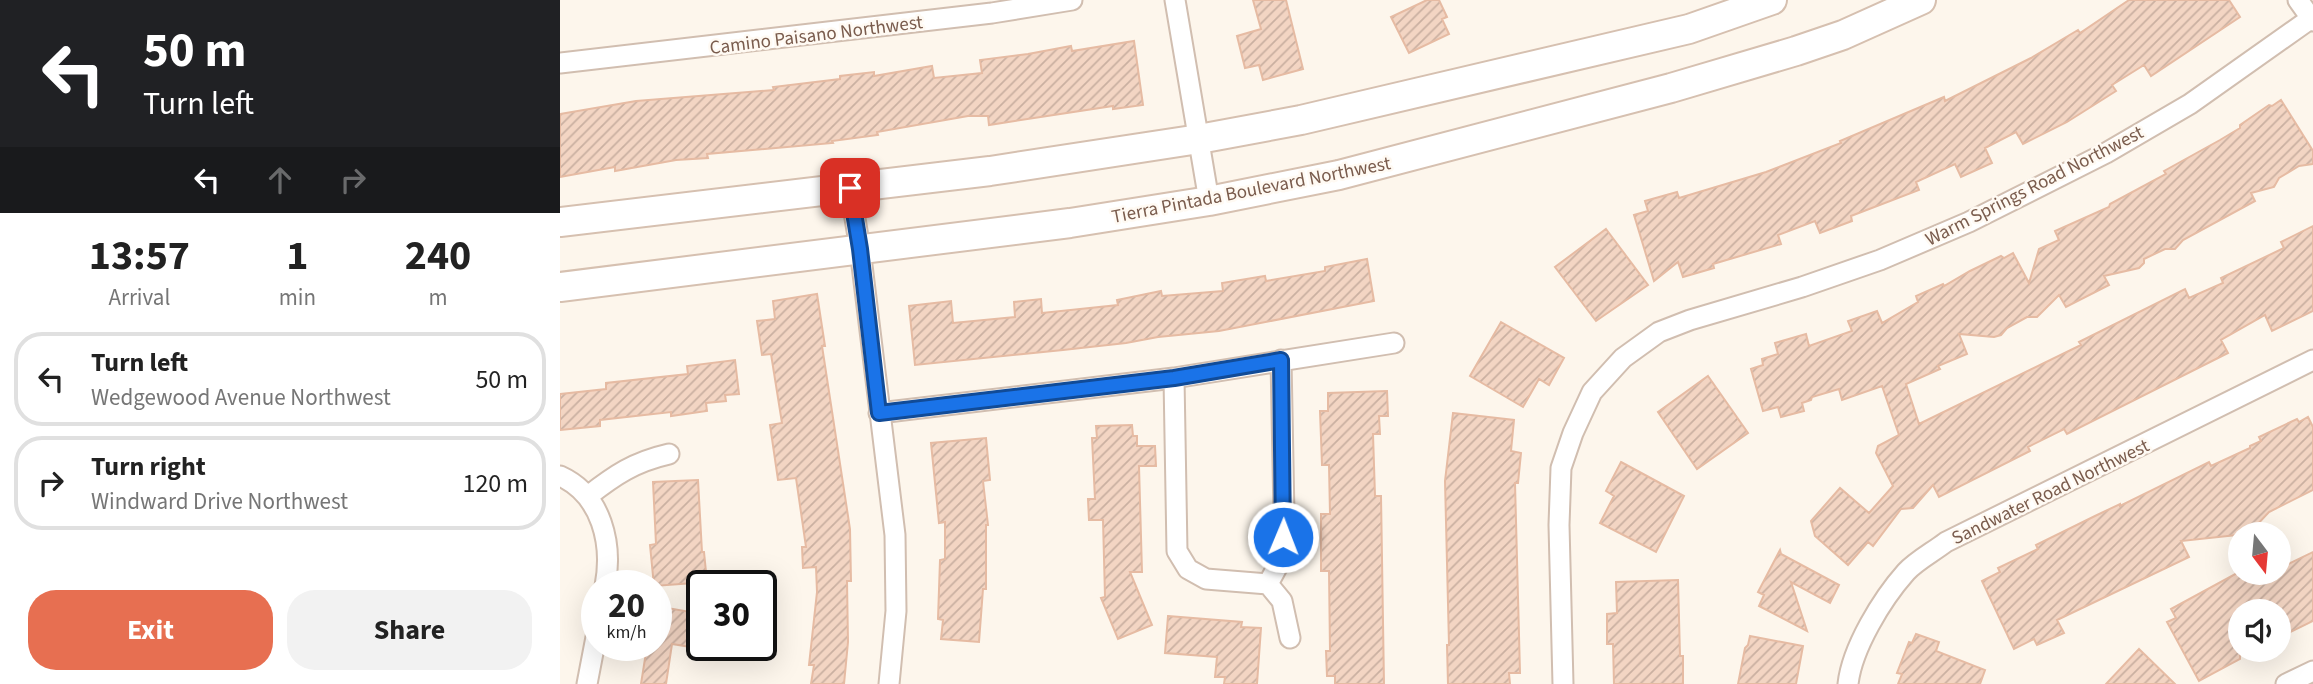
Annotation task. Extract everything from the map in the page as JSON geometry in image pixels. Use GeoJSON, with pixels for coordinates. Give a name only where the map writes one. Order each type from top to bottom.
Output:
{"type":"FeatureCollection","features":[{"type":"Feature","properties":{"kind":"main road"},"geometry":{"type":"LineString","coordinates":[[560,222],[990,171],[1199,139],[1301,120],[1689,29],[1772,0]]}},
{"type":"Feature","properties":{"kind":"main road","name":"Tierra Pintada Boulevard Northwest"},"geometry":{"type":"LineString","coordinates":[[560,287],[1070,223],[1209,201],[1377,166],[1671,88],[1808,47],[1843,35],[1921,0]]}},
{"type":"Feature","properties":{"kind":"street","name":"Camino Paisano Northwest"},"geometry":{"type":"LineString","coordinates":[[560,63],[992,13],[1072,0]]}},
{"type":"Feature","properties":{"kind":"street"},"geometry":{"type":"LineString","coordinates":[[1175,0],[1209,201]]}},
{"type":"Feature","properties":{"kind":"street"},"geometry":{"type":"LineString","coordinates":[[2298,0],[2313,19]]}},
{"type":"Feature","properties":{"kind":"street","name":"Warm Springs Road Northwest"},"geometry":{"type":"LineString","coordinates":[[1563,684],[1559,526],[1561,468],[1591,392],[1623,358],[1659,332],[1880,260],[1969,222],[2106,153],[2190,104],[2313,19]]}},
{"type":"Feature","properties":{"kind":"street"},"geometry":{"type":"LineString","coordinates":[[850,188],[895,535],[896,611],[889,684]]}},
{"type":"Feature","properties":{"kind":"street"},"geometry":{"type":"LineString","coordinates":[[879,413],[1174,378],[1394,343]]}},
{"type":"Feature","properties":{"kind":"street"},"geometry":{"type":"LineString","coordinates":[[1268,584],[1282,558],[1284,515],[1281,360]]}},
{"type":"Feature","properties":{"kind":"street","name":"Sandwater Road Northwest"},"geometry":{"type":"LineString","coordinates":[[1848,684],[1850,670],[1875,614],[1908,570],[1946,542],[2313,360]]}},
{"type":"Feature","properties":{"kind":"street"},"geometry":{"type":"LineString","coordinates":[[1174,378],[1177,551],[1188,569],[1206,579],[1268,584],[1282,601],[1290,638]]}},
{"type":"Feature","properties":{"kind":"street"},"geometry":{"type":"LineString","coordinates":[[588,496],[616,474],[643,460],[669,454]]}},
{"type":"Feature","properties":{"kind":"street"},"geometry":{"type":"LineString","coordinates":[[560,477],[570,481],[588,496],[602,518],[607,551],[606,570]]}},
{"type":"Feature","properties":{"kind":"street"},"geometry":{"type":"LineString","coordinates":[[587,684],[591,661]]}},
{"type":"Feature","properties":{"kind":"street"},"geometry":{"type":"LineString","coordinates":[[2286,684],[2313,671]]}},
{"type":"Feature","properties":{"kind":"building"},"geometry":{"type":"Polygon","coordinates":[[[1253,0],[1286,0],[1303,69],[1263,80],[1259,65],[1245,68],[1237,36],[1261,29],[1253,0]]]}},
{"type":"Feature","properties":{"kind":"building"},"geometry":{"type":"Polygon","coordinates":[[[1427,0],[1439,0],[1447,17],[1442,19],[1449,34],[1409,53],[1391,17],[1427,0]]]}},
{"type":"Feature","properties":{"kind":"building"},"geometry":{"type":"Polygon","coordinates":[[[2129,0],[2229,0],[2240,17],[2151,76],[2144,65],[2112,85],[2116,91],[2067,122],[2023,144],[2016,132],[1985,148],[1992,163],[1961,177],[1955,164],[1916,182],[1919,190],[1851,216],[1852,221],[1820,233],[1815,221],[1778,235],[1781,244],[1713,264],[1714,268],[1683,277],[1678,262],[1654,281],[1634,215],[1648,211],[1645,201],[1677,192],[1679,198],[1766,172],[1841,143],[1840,141],[1944,97],[1945,101],[2031,58],[2078,30],[2080,33],[2129,0]]]}},
{"type":"Feature","properties":{"kind":"building"},"geometry":{"type":"Polygon","coordinates":[[[1134,41],[1143,105],[1113,109],[1113,106],[989,125],[988,116],[968,116],[877,132],[878,135],[832,141],[833,143],[707,154],[708,158],[676,160],[615,171],[615,167],[560,177],[560,114],[636,101],[774,90],[773,87],[840,79],[840,76],[874,72],[874,76],[932,66],[934,78],[982,73],[980,60],[1071,46],[1072,51],[1134,41]]]}},
{"type":"Feature","properties":{"kind":"building"},"geometry":{"type":"Polygon","coordinates":[[[2281,100],[2313,151],[2313,164],[2299,166],[2279,178],[2274,187],[2251,193],[2255,201],[2183,240],[2175,249],[2165,249],[2144,259],[2139,268],[2104,276],[2109,285],[2066,307],[2059,295],[2037,317],[2027,317],[2007,328],[2001,335],[1994,337],[1959,334],[1967,354],[1906,384],[1919,424],[2081,345],[2079,342],[2185,289],[2189,298],[2223,283],[2221,278],[2284,248],[2281,242],[2313,226],[2313,311],[2272,331],[2265,315],[2221,340],[2228,353],[2067,434],[2064,429],[2028,447],[2030,451],[1939,497],[1933,485],[1913,508],[1901,509],[1873,546],[1868,542],[1848,565],[1815,536],[1811,521],[1840,488],[1869,513],[1893,486],[1876,453],[1878,446],[1899,435],[1882,386],[1842,400],[1839,389],[1812,397],[1802,403],[1804,411],[1781,417],[1778,407],[1763,411],[1751,369],[1763,365],[1762,359],[1778,354],[1775,343],[1806,334],[1809,346],[1852,331],[1848,321],[1877,311],[1882,323],[1918,302],[1916,296],[1943,284],[1944,286],[2001,256],[2004,258],[2013,253],[2029,283],[2039,249],[2059,240],[2055,231],[2109,207],[2166,174],[2164,171],[2240,128],[2240,125],[2269,105],[2281,100]]]}},
{"type":"Feature","properties":{"kind":"building"},"geometry":{"type":"Polygon","coordinates":[[[1606,229],[1648,285],[1596,321],[1555,267],[1606,229]]]}},
{"type":"Feature","properties":{"kind":"building"},"geometry":{"type":"Polygon","coordinates":[[[1367,259],[1374,301],[1219,331],[915,365],[909,306],[951,301],[953,323],[1015,317],[1014,302],[1041,299],[1042,313],[1118,305],[1117,300],[1161,291],[1162,296],[1223,291],[1222,283],[1265,276],[1266,281],[1325,271],[1325,267],[1367,259]]]}},
{"type":"Feature","properties":{"kind":"building"},"geometry":{"type":"Polygon","coordinates":[[[817,294],[825,346],[822,346],[850,529],[851,581],[847,581],[848,642],[844,684],[811,684],[814,665],[809,665],[817,592],[816,567],[803,568],[802,547],[806,547],[796,478],[778,480],[770,425],[782,423],[771,354],[762,355],[757,321],[775,319],[773,301],[817,294]]]}},
{"type":"Feature","properties":{"kind":"building"},"geometry":{"type":"Polygon","coordinates":[[[1501,322],[1564,358],[1549,385],[1539,379],[1523,407],[1470,376],[1501,322]]]}},
{"type":"Feature","properties":{"kind":"building"},"geometry":{"type":"Polygon","coordinates":[[[735,360],[739,394],[725,395],[726,401],[706,403],[707,411],[600,420],[600,426],[560,430],[560,394],[606,389],[606,383],[688,374],[687,366],[735,360]]]}},
{"type":"Feature","properties":{"kind":"building"},"geometry":{"type":"Polygon","coordinates":[[[1708,376],[1748,433],[1697,469],[1658,412],[1708,376]]]}},
{"type":"Feature","properties":{"kind":"building"},"geometry":{"type":"Polygon","coordinates":[[[1387,391],[1388,416],[1379,416],[1380,434],[1373,434],[1375,496],[1381,496],[1384,684],[1335,684],[1335,676],[1327,676],[1326,651],[1330,651],[1329,571],[1321,571],[1321,514],[1330,514],[1329,465],[1322,465],[1320,411],[1328,411],[1328,393],[1387,391]]]}},
{"type":"Feature","properties":{"kind":"building"},"geometry":{"type":"Polygon","coordinates":[[[1453,413],[1514,420],[1511,451],[1521,453],[1518,483],[1515,483],[1520,673],[1509,673],[1510,684],[1448,684],[1445,481],[1453,413]]]}},
{"type":"Feature","properties":{"kind":"building"},"geometry":{"type":"Polygon","coordinates":[[[2308,417],[2313,427],[2313,490],[2269,512],[2260,522],[2228,522],[2228,536],[2181,541],[2189,557],[2057,620],[2064,633],[2037,645],[2034,639],[2014,649],[1982,581],[2000,572],[1998,568],[2038,549],[2036,545],[2095,516],[2209,462],[2211,466],[2250,448],[2261,441],[2259,437],[2297,419],[2299,422],[2308,417]]]}},
{"type":"Feature","properties":{"kind":"building"},"geometry":{"type":"Polygon","coordinates":[[[1132,425],[1133,436],[1137,436],[1137,446],[1155,446],[1156,466],[1139,466],[1142,572],[1130,572],[1152,625],[1118,639],[1101,598],[1105,597],[1103,520],[1089,520],[1088,499],[1095,499],[1092,438],[1097,438],[1096,426],[1132,425]]]}},
{"type":"Feature","properties":{"kind":"building"},"geometry":{"type":"Polygon","coordinates":[[[986,438],[990,480],[983,481],[988,525],[986,589],[983,589],[979,642],[941,639],[943,620],[938,619],[940,560],[945,559],[945,522],[939,523],[931,443],[986,438]]]}},
{"type":"Feature","properties":{"kind":"building"},"geometry":{"type":"Polygon","coordinates":[[[1621,462],[1684,496],[1656,552],[1600,523],[1614,496],[1606,491],[1621,462]]]}},
{"type":"Feature","properties":{"kind":"building"},"geometry":{"type":"Polygon","coordinates":[[[698,480],[702,552],[706,570],[686,570],[686,584],[672,585],[672,570],[652,570],[650,545],[656,544],[653,482],[698,480]]]}},
{"type":"Feature","properties":{"kind":"building"},"geometry":{"type":"Polygon","coordinates":[[[1780,550],[1781,554],[1839,585],[1830,603],[1791,582],[1807,631],[1759,606],[1764,595],[1758,592],[1780,550]]]}},
{"type":"Feature","properties":{"kind":"building"},"geometry":{"type":"Polygon","coordinates":[[[2313,552],[2313,621],[2291,632],[2291,599],[2228,599],[2228,662],[2234,662],[2199,681],[2167,622],[2176,618],[2171,609],[2228,578],[2228,585],[2291,585],[2291,563],[2313,552]]]}},
{"type":"Feature","properties":{"kind":"building"},"geometry":{"type":"Polygon","coordinates":[[[1678,580],[1683,684],[1614,684],[1613,644],[1607,644],[1607,614],[1617,613],[1616,582],[1678,580]]]}},
{"type":"Feature","properties":{"kind":"building"},"geometry":{"type":"Polygon","coordinates":[[[672,609],[686,611],[686,646],[672,644],[672,609]]]}},
{"type":"Feature","properties":{"kind":"building"},"geometry":{"type":"Polygon","coordinates":[[[1168,616],[1242,622],[1241,627],[1261,628],[1257,684],[1224,684],[1225,677],[1215,677],[1217,657],[1165,653],[1168,616]]]}},
{"type":"Feature","properties":{"kind":"building"},"geometry":{"type":"Polygon","coordinates":[[[1916,634],[1939,642],[1936,651],[1985,670],[1980,684],[1898,684],[1902,674],[1897,673],[1909,642],[1912,643],[1916,634]]]}},
{"type":"Feature","properties":{"kind":"building"},"geometry":{"type":"Polygon","coordinates":[[[1750,636],[1803,646],[1796,684],[1738,684],[1750,636]]]}},
{"type":"Feature","properties":{"kind":"building"},"geometry":{"type":"Polygon","coordinates":[[[2139,649],[2175,684],[2106,684],[2139,649]]]}},
{"type":"Feature","properties":{"kind":"building"},"geometry":{"type":"Polygon","coordinates":[[[645,661],[669,661],[666,684],[641,684],[645,661]]]}},
{"type":"Feature","properties":{"kind":"route"},"geometry":{"type":"LineString","coordinates":[[850,188],[860,249],[879,413],[1174,378],[1281,360],[1283,537]]}}]}
